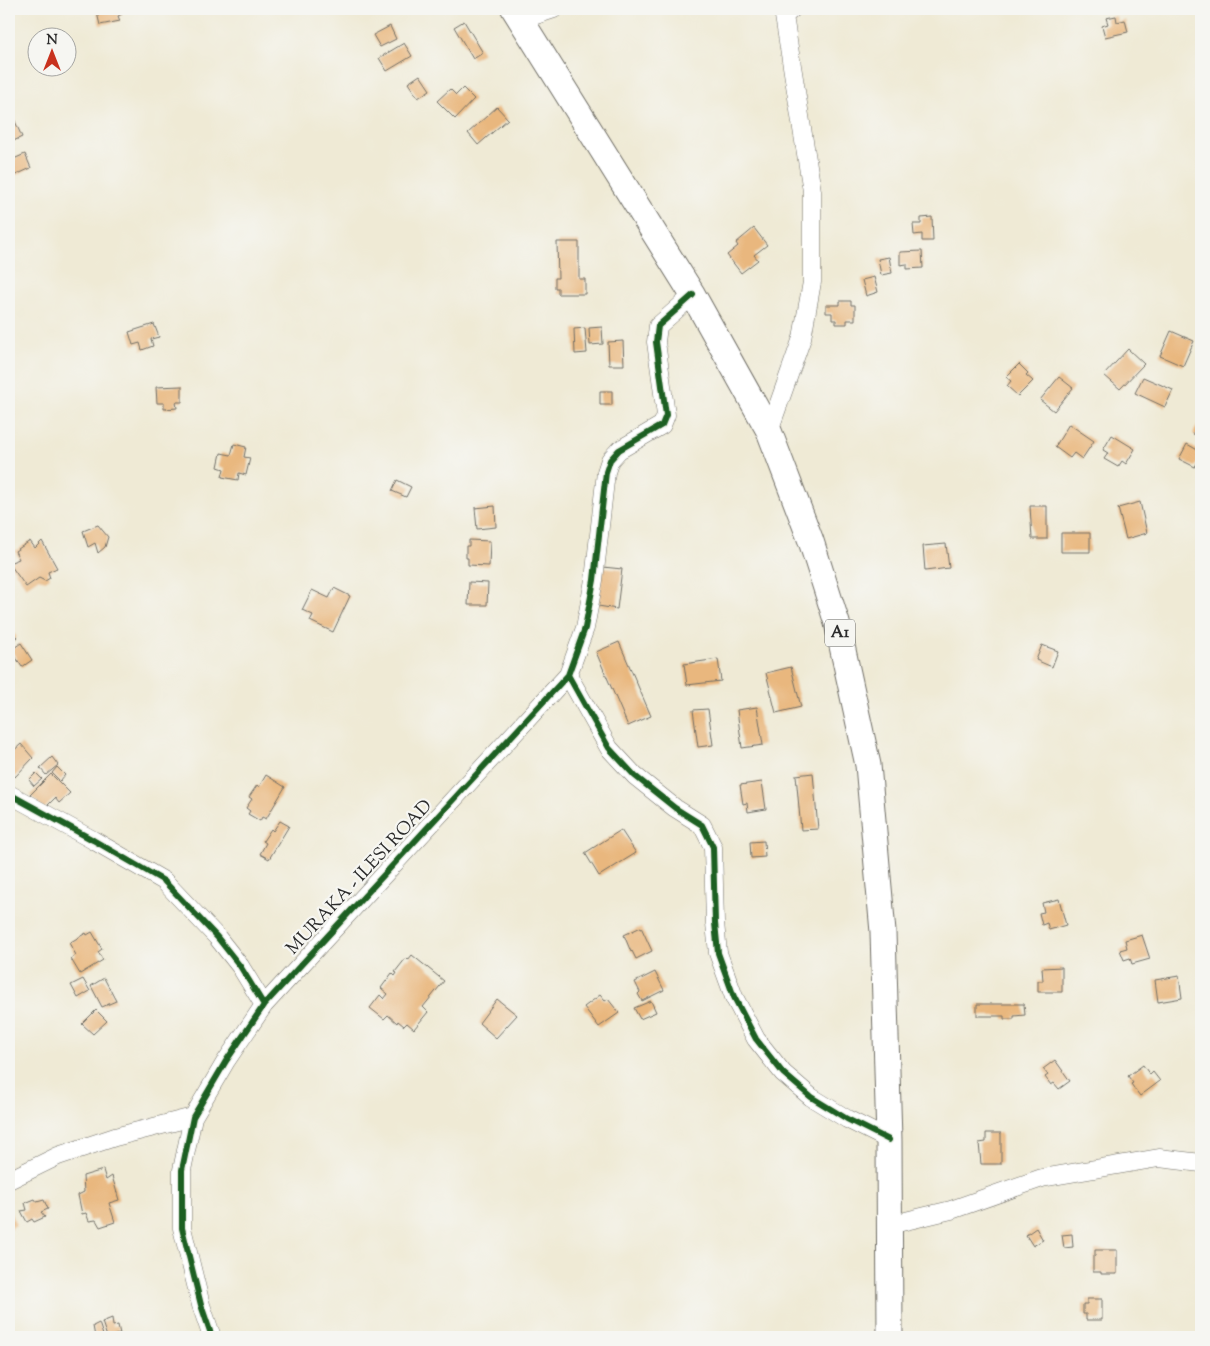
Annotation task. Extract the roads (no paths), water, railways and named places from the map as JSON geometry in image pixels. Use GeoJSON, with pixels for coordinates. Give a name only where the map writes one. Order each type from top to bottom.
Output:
{"type":"FeatureCollection","features":[{"type":"Feature","properties":{"kind":"highway","name":"A1"},"geometry":{"type":"LineString","coordinates":[[518,15],[693,295],[769,431],[810,541],[837,623],[868,765],[883,932],[890,1225],[890,1337]]}},
{"type":"Feature","properties":{"kind":"street"},"geometry":{"type":"LineString","coordinates":[[518,15],[554,9]]}},
{"type":"Feature","properties":{"kind":"street"},"geometry":{"type":"LineString","coordinates":[[769,431],[802,338],[812,282],[812,191],[785,11]]}},
{"type":"Feature","properties":{"kind":"street","name":"MURAKA - ILESI ROAD"},"geometry":{"type":"LineString","coordinates":[[212,1337],[201,1305],[182,1228],[182,1170],[193,1117],[226,1061],[264,1005],[568,674],[585,628],[594,580],[606,472],[610,460],[619,450],[662,425],[666,415],[656,342],[658,326],[693,295]]}},
{"type":"Feature","properties":{"kind":"street"},"geometry":{"type":"LineString","coordinates":[[568,674],[609,748],[635,776],[675,808],[702,826],[706,833],[713,847],[715,923],[718,953],[734,997],[756,1039],[784,1074],[811,1097],[847,1119],[888,1140]]}},
{"type":"Feature","properties":{"kind":"street"},"geometry":{"type":"LineString","coordinates":[[9,794],[164,881],[218,937],[240,966],[264,1005]]}},
{"type":"Feature","properties":{"kind":"street"},"geometry":{"type":"LineString","coordinates":[[9,1180],[58,1156],[115,1136],[193,1117]]}},
{"type":"Feature","properties":{"kind":"street"},"geometry":{"type":"LineString","coordinates":[[890,1225],[951,1210],[1042,1178],[1159,1158],[1201,1163]]}}]}
